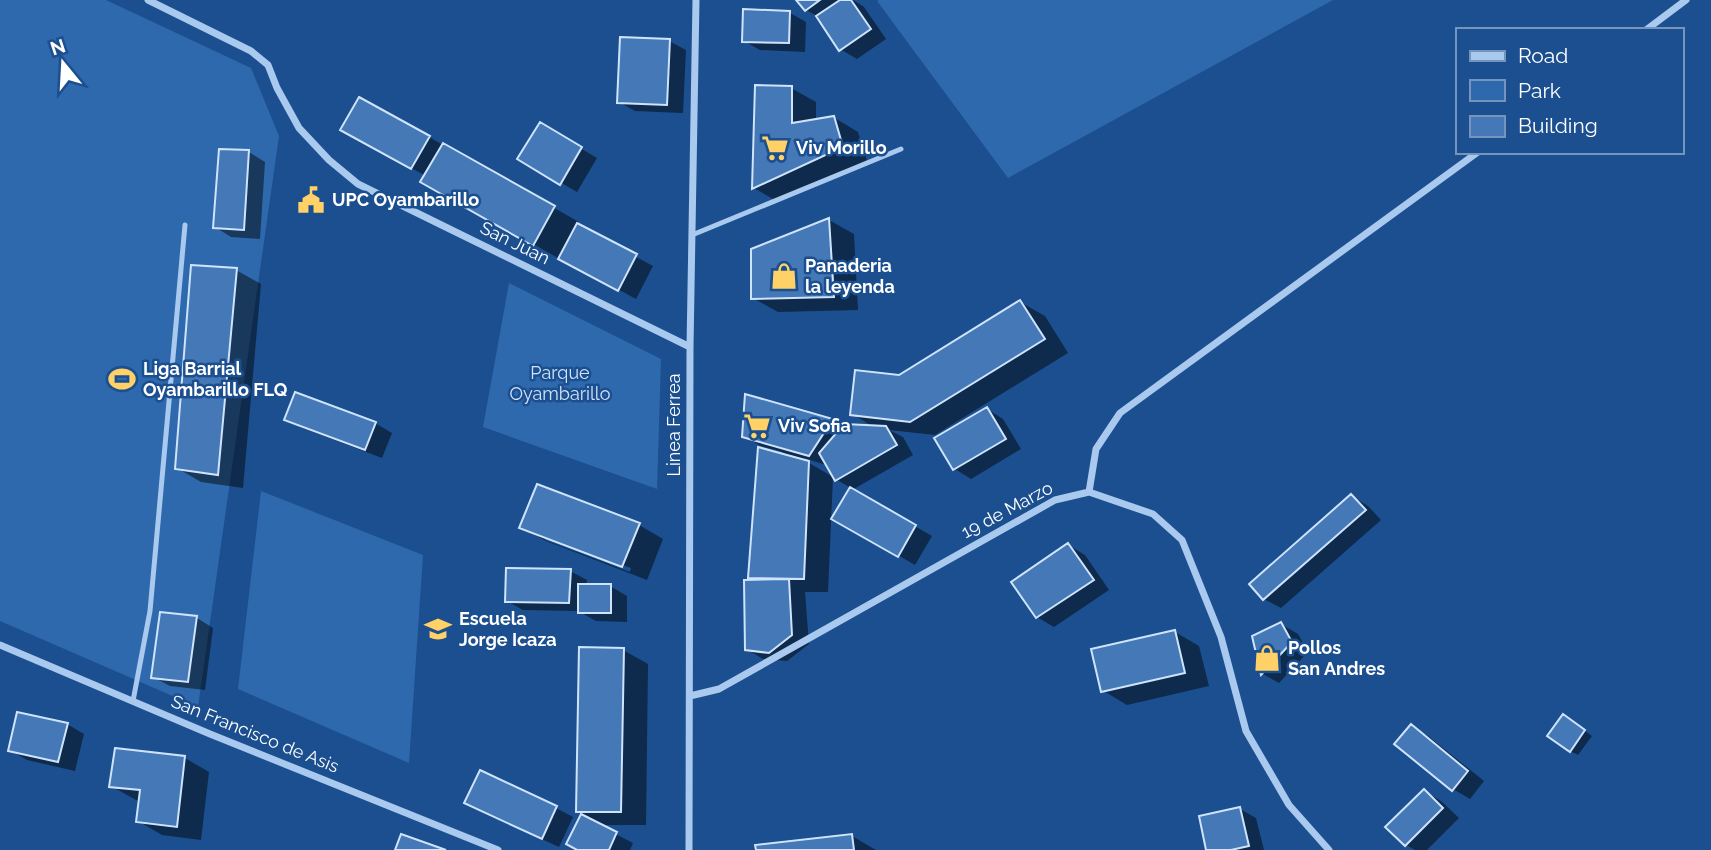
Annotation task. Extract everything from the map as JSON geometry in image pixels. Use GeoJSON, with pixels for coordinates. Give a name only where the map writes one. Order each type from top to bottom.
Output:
{"type":"FeatureCollection","features":[{"type":"Feature","properties":{"kind":"street","name":"San Juan"},"geometry":{"type":"LineString","coordinates":[[148,0],[251,51],[268,65],[299,128],[329,160],[358,184],[690,347]]}},
{"type":"Feature","properties":{"kind":"street","name":"Linea Ferrea"},"geometry":{"type":"LineString","coordinates":[[688,850],[690,347],[696,0]]}},
{"type":"Feature","properties":{"kind":"street"},"geometry":{"type":"LineString","coordinates":[[1649,28],[1686,0]]}},
{"type":"Feature","properties":{"kind":"street"},"geometry":{"type":"LineString","coordinates":[[1329,850],[1289,805],[1246,731],[1221,637],[1182,540],[1153,514],[1089,492],[1097,449],[1120,412],[1475,154]]}},
{"type":"Feature","properties":{"kind":"street","name":"19 de Marzo"},"geometry":{"type":"LineString","coordinates":[[690,695],[719,689],[1055,500],[1089,492]]}},
{"type":"Feature","properties":{"kind":"street","name":"San Francisco de Asis"},"geometry":{"type":"LineString","coordinates":[[0,645],[498,850]]}},
{"type":"Feature","properties":{"kind":"lane"},"geometry":{"type":"LineString","coordinates":[[692,235],[901,149]]}},
{"type":"Feature","properties":{"kind":"lane"},"geometry":{"type":"LineString","coordinates":[[133,701],[150,611],[185,225]]}},
{"type":"Feature","properties":{"kind":"green space","name":"Liga Barrial Oyambarillo FLQ"},"geometry":{"type":"Polygon","coordinates":[[[0,0],[106,0],[251,68],[279,136],[198,707],[0,621],[0,0]]]}},
{"type":"Feature","properties":{"kind":"green space"},"geometry":{"type":"Polygon","coordinates":[[[1333,0],[1008,178],[877,1],[1333,0]]]}},
{"type":"Feature","properties":{"kind":"green space","name":"Parque Oyambarillo"},"geometry":{"type":"Polygon","coordinates":[[[509,283],[661,359],[657,489],[483,427],[509,283]]]}},
{"type":"Feature","properties":{"kind":"green space"},"geometry":{"type":"Polygon","coordinates":[[[261,491],[423,555],[409,763],[238,689],[261,491]]]}},
{"type":"Feature","properties":{"kind":"building"},"geometry":{"type":"Polygon","coordinates":[[[796,0],[820,0],[805,11],[796,0]]]}},
{"type":"Feature","properties":{"kind":"building"},"geometry":{"type":"Polygon","coordinates":[[[840,0],[851,0],[871,29],[839,51],[816,16],[840,0]]]}},
{"type":"Feature","properties":{"kind":"building"},"geometry":{"type":"Polygon","coordinates":[[[743,9],[790,11],[789,43],[742,42],[743,9]]]}},
{"type":"Feature","properties":{"kind":"building"},"geometry":{"type":"Polygon","coordinates":[[[620,37],[670,39],[667,105],[617,103],[620,37]]]}},
{"type":"Feature","properties":{"kind":"building"},"geometry":{"type":"Polygon","coordinates":[[[755,85],[792,86],[792,123],[834,116],[843,147],[752,189],[755,85]]]}},
{"type":"Feature","properties":{"kind":"building"},"geometry":{"type":"Polygon","coordinates":[[[359,97],[430,136],[411,169],[340,130],[359,97]]]}},
{"type":"Feature","properties":{"kind":"building"},"geometry":{"type":"Polygon","coordinates":[[[540,122],[582,147],[560,185],[517,159],[540,122]]]}},
{"type":"Feature","properties":{"kind":"building"},"geometry":{"type":"Polygon","coordinates":[[[443,143],[555,206],[533,246],[420,182],[443,143]]]}},
{"type":"Feature","properties":{"kind":"building"},"geometry":{"type":"Polygon","coordinates":[[[219,149],[249,150],[244,230],[213,228],[219,149]]]}},
{"type":"Feature","properties":{"kind":"building"},"geometry":{"type":"Polygon","coordinates":[[[829,218],[834,297],[751,299],[751,249],[829,218]]]}},
{"type":"Feature","properties":{"kind":"building"},"geometry":{"type":"Polygon","coordinates":[[[577,223],[637,254],[618,291],[558,259],[577,223]]]}},
{"type":"Feature","properties":{"kind":"building"},"geometry":{"type":"Polygon","coordinates":[[[191,265],[237,268],[218,475],[175,469],[191,265]]]}},
{"type":"Feature","properties":{"kind":"building"},"geometry":{"type":"Polygon","coordinates":[[[1020,300],[1045,339],[910,422],[850,415],[855,370],[899,375],[1020,300]]]}},
{"type":"Feature","properties":{"kind":"building"},"geometry":{"type":"Polygon","coordinates":[[[295,392],[376,422],[365,450],[284,420],[295,392]]]}},
{"type":"Feature","properties":{"kind":"building"},"geometry":{"type":"Polygon","coordinates":[[[745,394],[833,419],[809,456],[742,437],[745,394]]]}},
{"type":"Feature","properties":{"kind":"building"},"geometry":{"type":"Polygon","coordinates":[[[987,407],[1006,439],[953,470],[934,438],[987,407]]]}},
{"type":"Feature","properties":{"kind":"building"},"geometry":{"type":"Polygon","coordinates":[[[844,424],[886,426],[897,445],[835,481],[819,453],[844,424]]]}},
{"type":"Feature","properties":{"kind":"building"},"geometry":{"type":"Polygon","coordinates":[[[758,447],[809,461],[804,579],[748,578],[758,447]]]}},
{"type":"Feature","properties":{"kind":"building"},"geometry":{"type":"Polygon","coordinates":[[[537,484],[640,523],[622,567],[519,528],[537,484]]]}},
{"type":"Feature","properties":{"kind":"building"},"geometry":{"type":"Polygon","coordinates":[[[850,487],[916,525],[898,557],[831,519],[850,487]]]}},
{"type":"Feature","properties":{"kind":"building"},"geometry":{"type":"Polygon","coordinates":[[[1351,494],[1366,510],[1263,600],[1249,584],[1351,494]]]}},
{"type":"Feature","properties":{"kind":"building"},"geometry":{"type":"Polygon","coordinates":[[[1068,543],[1094,580],[1036,618],[1011,582],[1068,543]]]}},
{"type":"Feature","properties":{"kind":"building"},"geometry":{"type":"Polygon","coordinates":[[[506,568],[571,569],[569,603],[505,602],[506,568]]]}},
{"type":"Feature","properties":{"kind":"building"},"geometry":{"type":"Polygon","coordinates":[[[789,579],[792,635],[769,653],[745,650],[744,580],[789,579]]]}},
{"type":"Feature","properties":{"kind":"building"},"geometry":{"type":"Polygon","coordinates":[[[578,584],[611,584],[611,613],[578,613],[578,584]]]}},
{"type":"Feature","properties":{"kind":"building"},"geometry":{"type":"Polygon","coordinates":[[[160,612],[197,616],[188,682],[151,678],[160,612]]]}},
{"type":"Feature","properties":{"kind":"building","name":"Pollos San Andres"},"geometry":{"type":"Polygon","coordinates":[[[1281,622],[1292,642],[1261,675],[1252,636],[1281,622]]]}},
{"type":"Feature","properties":{"kind":"building"},"geometry":{"type":"Polygon","coordinates":[[[1175,630],[1185,673],[1101,692],[1091,649],[1175,630]]]}},
{"type":"Feature","properties":{"kind":"building"},"geometry":{"type":"Polygon","coordinates":[[[579,647],[624,648],[621,812],[576,812],[579,647]]]}},
{"type":"Feature","properties":{"kind":"building"},"geometry":{"type":"Polygon","coordinates":[[[17,712],[68,723],[58,762],[8,751],[17,712]]]}},
{"type":"Feature","properties":{"kind":"building"},"geometry":{"type":"Polygon","coordinates":[[[1563,714],[1585,730],[1570,752],[1547,736],[1563,714]]]}},
{"type":"Feature","properties":{"kind":"building"},"geometry":{"type":"Polygon","coordinates":[[[1411,724],[1468,771],[1452,791],[1394,744],[1411,724]]]}},
{"type":"Feature","properties":{"kind":"building"},"geometry":{"type":"Polygon","coordinates":[[[115,748],[185,756],[177,827],[136,822],[140,790],[109,787],[115,748]]]}},
{"type":"Feature","properties":{"kind":"building"},"geometry":{"type":"Polygon","coordinates":[[[480,770],[557,806],[542,839],[464,803],[480,770]]]}},
{"type":"Feature","properties":{"kind":"building"},"geometry":{"type":"Polygon","coordinates":[[[1424,789],[1443,808],[1405,846],[1385,827],[1424,789]]]}},
{"type":"Feature","properties":{"kind":"building"},"geometry":{"type":"Polygon","coordinates":[[[1240,807],[1249,846],[1231,850],[1206,850],[1199,816],[1240,807]]]}},
{"type":"Feature","properties":{"kind":"building"},"geometry":{"type":"Polygon","coordinates":[[[581,814],[617,832],[609,850],[577,850],[566,844],[581,814]]]}},
{"type":"Feature","properties":{"kind":"building"},"geometry":{"type":"Polygon","coordinates":[[[401,834],[446,850],[395,850],[401,834]]]}},
{"type":"Feature","properties":{"kind":"building"},"geometry":{"type":"Polygon","coordinates":[[[852,834],[854,850],[756,850],[755,845],[852,834]]]}},
{"type":"Feature","properties":{"kind":"place","name":"Viv Morillo"},"geometry":{"type":"Point","coordinates":[775,148]}},
{"type":"Feature","properties":{"kind":"place","name":"UPC Oyambarillo"},"geometry":{"type":"Point","coordinates":[311,200]}},
{"type":"Feature","properties":{"kind":"place","name":"Panaderia la leyenda"},"geometry":{"type":"Point","coordinates":[784,276]}},
{"type":"Feature","properties":{"kind":"place","name":"Liga Barrial Oyambarillo FLQ"},"geometry":{"type":"Point","coordinates":[122,379]}},
{"type":"Feature","properties":{"kind":"place","name":"Viv Sofia"},"geometry":{"type":"Point","coordinates":[757,426]}},
{"type":"Feature","properties":{"kind":"place","name":"Escuela Jorge Icaza"},"geometry":{"type":"Point","coordinates":[438,629]}},
{"type":"Feature","properties":{"kind":"place","name":"Pollos San Andres"},"geometry":{"type":"Point","coordinates":[1267,658]}}]}
